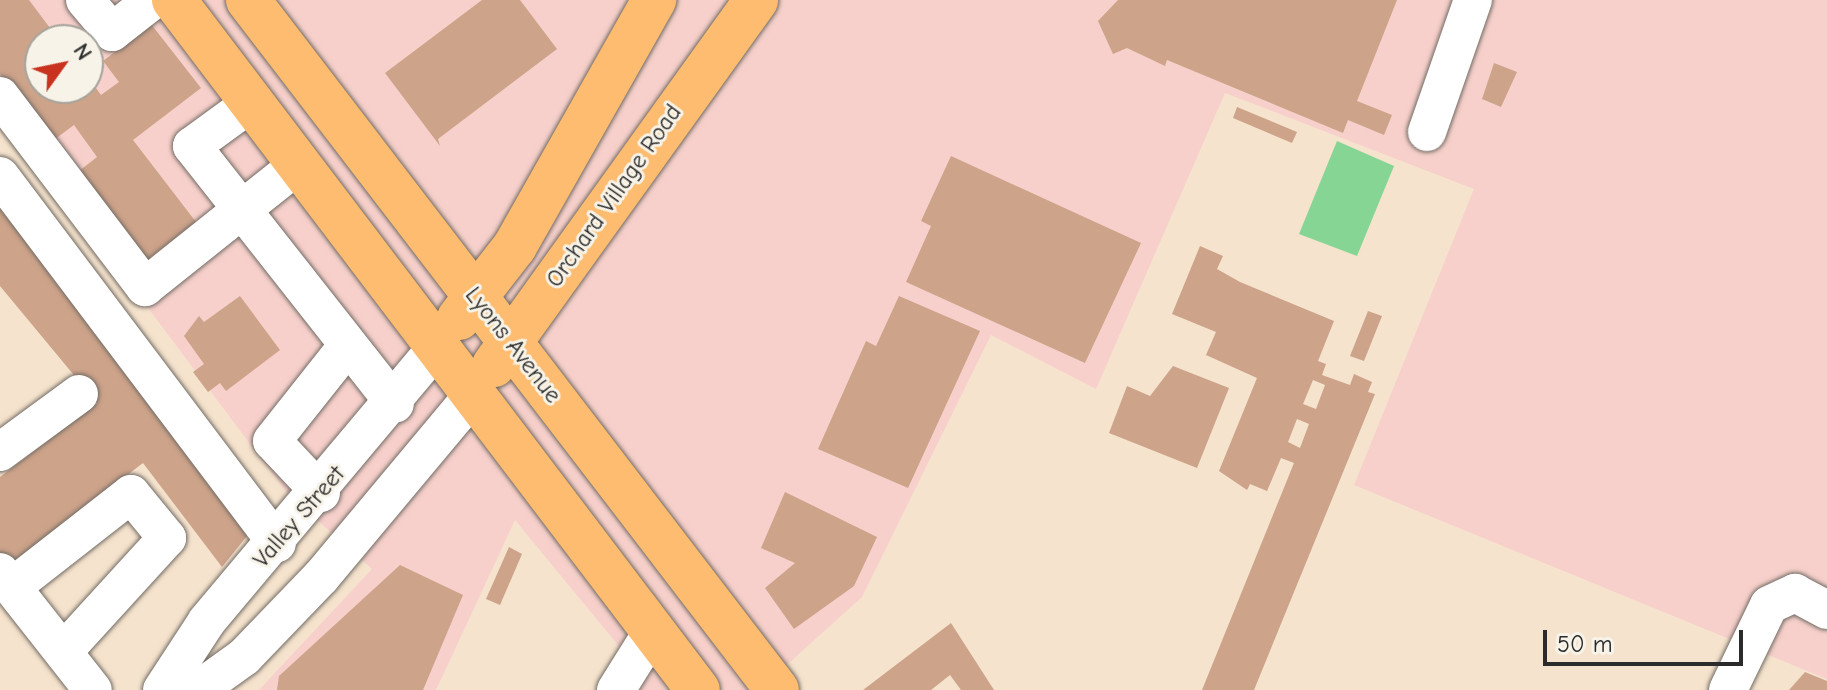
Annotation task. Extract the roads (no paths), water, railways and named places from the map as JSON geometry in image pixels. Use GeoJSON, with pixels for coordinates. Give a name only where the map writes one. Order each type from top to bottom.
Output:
{"type":"FeatureCollection","features":[{"type":"Feature","properties":{"kind":"main road"},"geometry":{"type":"LineString","coordinates":[[174,0],[698,690]]}},
{"type":"Feature","properties":{"kind":"main road","name":"Lyons Avenue"},"geometry":{"type":"LineString","coordinates":[[248,0],[777,690]]}},
{"type":"Feature","properties":{"kind":"main road"},"geometry":{"type":"LineString","coordinates":[[438,346],[515,246],[654,0]]}},
{"type":"Feature","properties":{"kind":"main road","name":"Orchard Village Road"},"geometry":{"type":"LineString","coordinates":[[475,393],[756,0]]}},
{"type":"Feature","properties":{"kind":"street"},"geometry":{"type":"LineString","coordinates":[[85,0],[112,32],[153,0]]}},
{"type":"Feature","properties":{"kind":"street"},"geometry":{"type":"LineString","coordinates":[[1427,132],[1473,0]]}},
{"type":"Feature","properties":{"kind":"street"},"geometry":{"type":"LineString","coordinates":[[0,96],[145,287],[298,165]]}},
{"type":"Feature","properties":{"kind":"street"},"geometry":{"type":"LineString","coordinates":[[251,103],[192,146],[395,404]]}},
{"type":"Feature","properties":{"kind":"street"},"geometry":{"type":"LineString","coordinates":[[0,176],[277,543]]}},
{"type":"Feature","properties":{"kind":"street"},"geometry":{"type":"LineString","coordinates":[[321,493],[272,441],[348,345]]}},
{"type":"Feature","properties":{"kind":"street","name":"Valley Street"},"geometry":{"type":"LineString","coordinates":[[162,690],[207,621],[321,493],[395,404],[438,346]]}},
{"type":"Feature","properties":{"kind":"street"},"geometry":{"type":"LineString","coordinates":[[198,690],[244,657],[321,577],[475,393]]}},
{"type":"Feature","properties":{"kind":"street"},"geometry":{"type":"LineString","coordinates":[[0,452],[79,394]]}},
{"type":"Feature","properties":{"kind":"street"},"geometry":{"type":"LineString","coordinates":[[63,652],[167,538],[131,494],[6,580],[93,690]]}},
{"type":"Feature","properties":{"kind":"street"},"geometry":{"type":"LineString","coordinates":[[1728,690],[1748,641],[1780,597],[1810,595],[1827,610]]}},
{"type":"Feature","properties":{"kind":"street"},"geometry":{"type":"LineString","coordinates":[[616,690],[653,631]]}}]}
